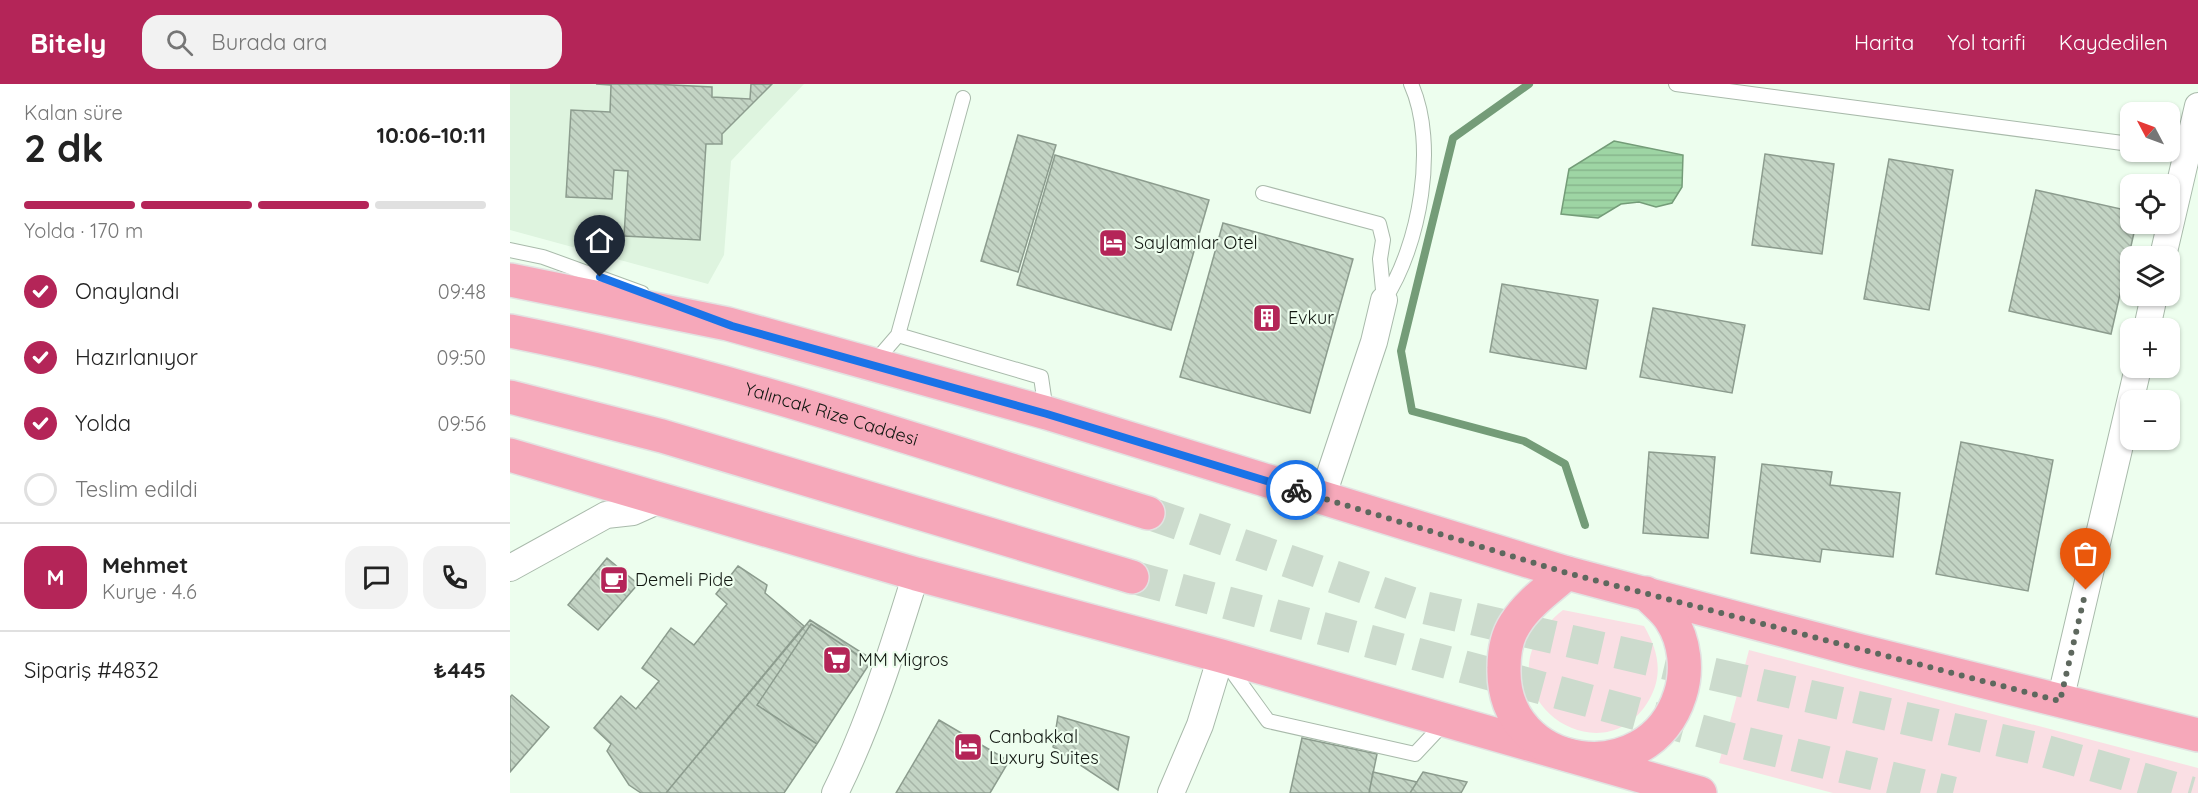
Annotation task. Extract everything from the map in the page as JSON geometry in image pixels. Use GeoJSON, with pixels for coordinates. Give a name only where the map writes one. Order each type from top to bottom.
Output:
{"type":"FeatureCollection","features":[{"type":"Feature","properties":{"kind":"highway"},"geometry":{"type":"LineString","coordinates":[[510,280],[728,324],[1047,414],[1567,573],[2198,735]]}},
{"type":"Feature","properties":{"kind":"highway","name":"Yalıncak Rize Caddesi"},"geometry":{"type":"LineString","coordinates":[[510,331],[606,350],[822,412],[1148,513]]}},
{"type":"Feature","properties":{"kind":"highway"},"geometry":{"type":"LineString","coordinates":[[510,397],[663,436],[1132,577]]}},
{"type":"Feature","properties":{"kind":"highway"},"geometry":{"type":"LineString","coordinates":[[510,455],[916,574],[1221,656],[1680,790]]}},
{"type":"Feature","properties":{"kind":"highway"},"geometry":{"type":"LineString","coordinates":[[1567,573],[1534,600],[1514,625],[1504,654],[1503,681],[1510,706],[1525,729],[1545,746],[1565,755],[1600,760],[1630,753],[1657,736],[1676,711],[1685,680],[1683,649],[1671,620],[1646,593]]}},
{"type":"Feature","properties":{"kind":"street"},"geometry":{"type":"LineString","coordinates":[[2180,146],[2198,106]]}},
{"type":"Feature","properties":{"kind":"street"},"geometry":{"type":"LineString","coordinates":[[2164,246],[2176,162]]}},
{"type":"Feature","properties":{"kind":"street"},"geometry":{"type":"LineString","coordinates":[[1322,498],[1374,342],[1384,300]]}},
{"type":"Feature","properties":{"kind":"street"},"geometry":{"type":"LineString","coordinates":[[2060,701],[2136,378]]}},
{"type":"Feature","properties":{"kind":"street"},"geometry":{"type":"LineString","coordinates":[[510,568],[606,514],[633,512],[662,499]]}},
{"type":"Feature","properties":{"kind":"street"},"geometry":{"type":"LineString","coordinates":[[835,793],[850,764],[889,662],[916,574]]}},
{"type":"Feature","properties":{"kind":"street"},"geometry":{"type":"LineString","coordinates":[[1172,793],[1200,725],[1221,656]]}},
{"type":"Feature","properties":{"kind":"lane"},"geometry":{"type":"LineString","coordinates":[[1384,300],[1396,282],[1405,259],[1422,185],[1424,147],[1421,118],[1411,84]]}},
{"type":"Feature","properties":{"kind":"lane"},"geometry":{"type":"LineString","coordinates":[[1676,84],[2120,143]]}},
{"type":"Feature","properties":{"kind":"lane"},"geometry":{"type":"LineString","coordinates":[[872,366],[898,335],[963,98]]}},
{"type":"Feature","properties":{"kind":"lane"},"geometry":{"type":"LineString","coordinates":[[1263,193],[1378,224],[1383,240],[1380,259],[1384,300]]}},
{"type":"Feature","properties":{"kind":"lane"},"geometry":{"type":"LineString","coordinates":[[510,249],[543,257],[728,324]]}},
{"type":"Feature","properties":{"kind":"lane"},"geometry":{"type":"LineString","coordinates":[[898,335],[1041,378],[1047,414]]}},
{"type":"Feature","properties":{"kind":"lane"},"geometry":{"type":"LineString","coordinates":[[1221,656],[1268,721],[1415,754],[1445,722]]}},
{"type":"Feature","properties":{"kind":"shaded area"},"geometry":{"type":"Polygon","coordinates":[[[510,84],[804,84],[731,161],[724,255],[708,284],[510,230],[510,84]]]}},
{"type":"Feature","properties":{"kind":"shaded area"},"geometry":{"type":"Polygon","coordinates":[[[1614,141],[1683,155],[1682,187],[1672,203],[1656,207],[1639,202],[1621,204],[1598,218],[1561,214],[1569,169],[1614,141]]]}},
{"type":"Feature","properties":{"kind":"shaded area"},"geometry":{"type":"Polygon","coordinates":[[[1563,610],[1644,626],[1656,653],[1657,681],[1649,700],[1627,724],[1601,733],[1575,729],[1551,715],[1535,694],[1529,668],[1537,639],[1563,610]]]}},
{"type":"Feature","properties":{"kind":"shaded area"},"geometry":{"type":"Polygon","coordinates":[[[1749,650],[2198,768],[2198,793],[1833,793],[1719,763],[1749,650]]]}},
{"type":"Feature","properties":{"kind":"building"},"geometry":{"type":"Polygon","coordinates":[[[596,84],[712,87],[712,97],[750,99],[751,84],[772,84],[722,134],[722,144],[706,144],[700,240],[624,236],[628,171],[614,170],[612,199],[566,197],[571,110],[610,112],[611,85],[596,84]]]}},
{"type":"Feature","properties":{"kind":"building"},"geometry":{"type":"Polygon","coordinates":[[[1018,135],[1056,145],[1018,272],[981,261],[1018,135]]]}},
{"type":"Feature","properties":{"kind":"building"},"geometry":{"type":"Polygon","coordinates":[[[1765,154],[1834,164],[1822,254],[1752,245],[1765,154]]]}},
{"type":"Feature","properties":{"kind":"building","name":"Saylamlar Otel"},"geometry":{"type":"Polygon","coordinates":[[[1055,155],[1209,200],[1171,330],[1017,285],[1055,155]]]}},
{"type":"Feature","properties":{"kind":"building"},"geometry":{"type":"Polygon","coordinates":[[[1889,159],[1953,170],[1929,310],[1864,299],[1889,159]]]}},
{"type":"Feature","properties":{"kind":"building"},"geometry":{"type":"Polygon","coordinates":[[[2036,190],[2120,209],[2120,234],[2134,234],[2131,246],[2120,246],[2120,294],[2111,334],[2009,311],[2036,190]]]}},
{"type":"Feature","properties":{"kind":"building","name":"Evkur"},"geometry":{"type":"Polygon","coordinates":[[[1223,223],[1353,259],[1310,413],[1180,377],[1223,223]]]}},
{"type":"Feature","properties":{"kind":"building"},"geometry":{"type":"Polygon","coordinates":[[[1502,284],[1598,300],[1586,369],[1490,352],[1502,284]]]}},
{"type":"Feature","properties":{"kind":"building"},"geometry":{"type":"Polygon","coordinates":[[[1653,308],[1745,325],[1732,393],[1640,377],[1653,308]]]}},
{"type":"Feature","properties":{"kind":"building"},"geometry":{"type":"Polygon","coordinates":[[[1961,442],[2053,460],[2028,591],[1936,574],[1961,442]]]}},
{"type":"Feature","properties":{"kind":"building"},"geometry":{"type":"Polygon","coordinates":[[[1649,452],[1715,457],[1708,538],[1643,533],[1649,452]]]}},
{"type":"Feature","properties":{"kind":"building"},"geometry":{"type":"Polygon","coordinates":[[[1762,464],[1832,472],[1830,485],[1900,493],[1893,557],[1822,549],[1820,562],[1751,553],[1762,464]]]}},
{"type":"Feature","properties":{"kind":"building"},"geometry":{"type":"Polygon","coordinates":[[[607,558],[638,584],[598,630],[568,605],[607,558]]]}},
{"type":"Feature","properties":{"kind":"building"},"geometry":{"type":"Polygon","coordinates":[[[738,566],[767,585],[765,593],[804,626],[666,793],[641,793],[629,785],[607,751],[611,744],[594,728],[621,696],[636,709],[659,681],[642,668],[671,628],[694,645],[727,604],[716,594],[738,566]]]}},
{"type":"Feature","properties":{"kind":"building"},"geometry":{"type":"Polygon","coordinates":[[[810,620],[875,661],[870,663],[811,624],[757,705],[817,744],[784,793],[666,793],[810,620]]]}},
{"type":"Feature","properties":{"kind":"building"},"geometry":{"type":"Polygon","coordinates":[[[811,624],[870,663],[817,744],[757,705],[811,624]]]}},
{"type":"Feature","properties":{"kind":"building"},"geometry":{"type":"Polygon","coordinates":[[[512,695],[549,727],[510,772],[510,697],[512,695]]]}},
{"type":"Feature","properties":{"kind":"building"},"geometry":{"type":"Polygon","coordinates":[[[1058,716],[1129,737],[1118,790],[1053,747],[1058,716]]]}},
{"type":"Feature","properties":{"kind":"building"},"geometry":{"type":"Polygon","coordinates":[[[939,720],[1009,761],[990,793],[896,793],[939,720]]]}},
{"type":"Feature","properties":{"kind":"building"},"geometry":{"type":"Polygon","coordinates":[[[1302,738],[1377,754],[1369,793],[1290,793],[1302,738]]]}},
{"type":"Feature","properties":{"kind":"building"},"geometry":{"type":"Polygon","coordinates":[[[1373,772],[1417,782],[1410,793],[1369,793],[1373,772]]]}},
{"type":"Feature","properties":{"kind":"building"},"geometry":{"type":"Polygon","coordinates":[[[1423,772],[1467,782],[1461,793],[1410,793],[1423,772]]]}},
{"type":"Feature","properties":{"kind":"waterway"},"geometry":{"type":"LineString","coordinates":[[1529,84],[1453,138],[1401,351],[1412,411],[1524,441],[1565,464],[1585,525]]}},
{"type":"Feature","properties":{"kind":"tunnel"},"geometry":{"type":"LineString","coordinates":[[1148,513],[1422,607],[2034,748],[2191,793]]}},
{"type":"Feature","properties":{"kind":"tunnel"},"geometry":{"type":"LineString","coordinates":[[1132,577],[1745,743],[1953,793]]}},
{"type":"Feature","properties":{"kind":"way so far"},"geometry":{"type":"LineString","coordinates":[[1296,490],[1567,573],[2060,701],[2086,590]]}},
{"type":"Feature","properties":{"kind":"place","name":"Saylamlar Otel"},"geometry":{"type":"Point","coordinates":[1113,243]}},
{"type":"Feature","properties":{"kind":"place","name":"Evkur"},"geometry":{"type":"Point","coordinates":[1267,318]}},
{"type":"Feature","properties":{"kind":"place","name":"Demeli Pide"},"geometry":{"type":"Point","coordinates":[614,580]}},
{"type":"Feature","properties":{"kind":"place","name":"MM Migros"},"geometry":{"type":"Point","coordinates":[837,660]}},
{"type":"Feature","properties":{"kind":"place","name":"Canbakkal Luxury Suites"},"geometry":{"type":"Point","coordinates":[968,747]}},
{"type":"Feature","properties":{"kind":"route"},"geometry":{"type":"LineString","coordinates":[[600,277],[732,326],[1047,414],[1208,461],[1296,490]]}}]}
